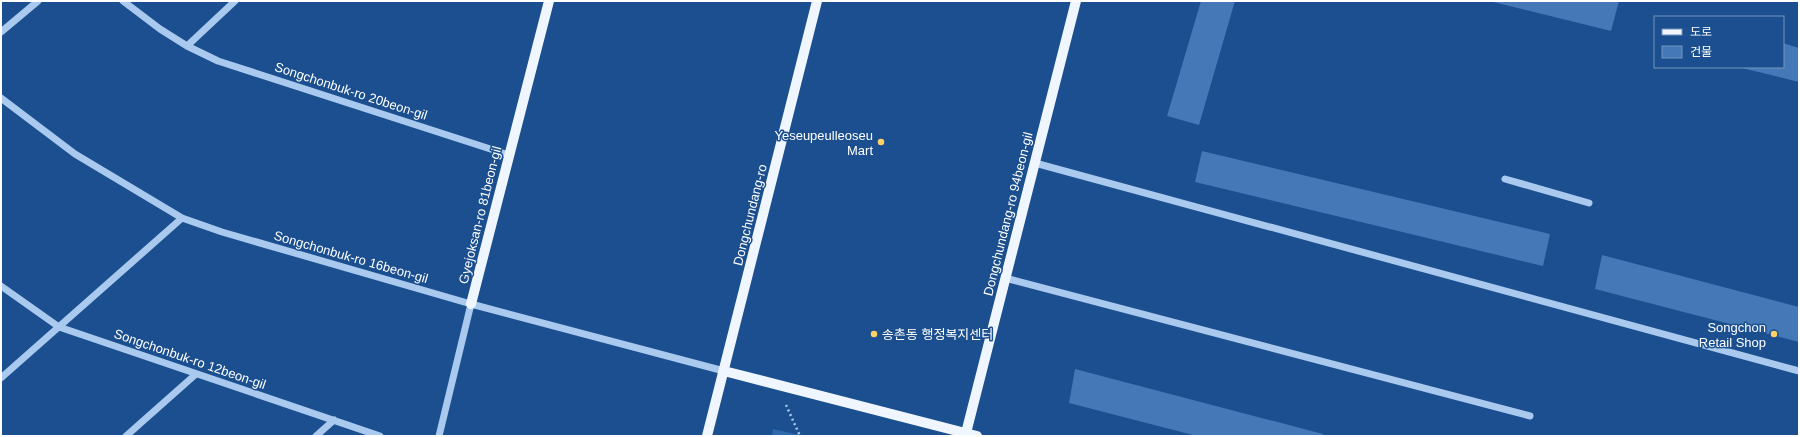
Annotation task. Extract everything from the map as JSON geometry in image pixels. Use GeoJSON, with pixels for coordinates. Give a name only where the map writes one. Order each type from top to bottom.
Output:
{"type":"FeatureCollection","features":[{"type":"Feature","properties":{"kind":"main road","name":"Gyejoksan-ro 81beon-gil"},"geometry":{"type":"LineString","coordinates":[[471,304],[548,1]]}},
{"type":"Feature","properties":{"kind":"main road","name":"Dongchundang-ro"},"geometry":{"type":"LineString","coordinates":[[707,436],[817,1]]}},
{"type":"Feature","properties":{"kind":"main road","name":"Dongchundang-ro 94beon-gil"},"geometry":{"type":"LineString","coordinates":[[966,433],[1076,1]]}},
{"type":"Feature","properties":{"kind":"main road"},"geometry":{"type":"LineString","coordinates":[[724,370],[977,436]]}},
{"type":"Feature","properties":{"kind":"street"},"geometry":{"type":"LineString","coordinates":[[1,32],[38,1]]}},
{"type":"Feature","properties":{"kind":"street","name":"Songchonbuk-ro 20beon-gil"},"geometry":{"type":"LineString","coordinates":[[123,1],[160,29],[187,46],[218,61],[509,155]]}},
{"type":"Feature","properties":{"kind":"street"},"geometry":{"type":"LineString","coordinates":[[187,46],[235,1]]}},
{"type":"Feature","properties":{"kind":"street","name":"Songchonbuk-ro 16beon-gil"},"geometry":{"type":"LineString","coordinates":[[1,98],[75,154],[182,218],[222,232],[471,304],[724,370]]}},
{"type":"Feature","properties":{"kind":"street"},"geometry":{"type":"LineString","coordinates":[[1035,163],[1799,371]]}},
{"type":"Feature","properties":{"kind":"street"},"geometry":{"type":"LineString","coordinates":[[1504,179],[1589,204]]}},
{"type":"Feature","properties":{"kind":"street"},"geometry":{"type":"LineString","coordinates":[[1,378],[182,218]]}},
{"type":"Feature","properties":{"kind":"street"},"geometry":{"type":"LineString","coordinates":[[1006,278],[1530,416]]}},
{"type":"Feature","properties":{"kind":"street","name":"Songchonbuk-ro 12beon-gil"},"geometry":{"type":"LineString","coordinates":[[1,286],[59,327],[380,436]]}},
{"type":"Feature","properties":{"kind":"street","name":"Gyejoksan-ro 81beon-gil"},"geometry":{"type":"LineString","coordinates":[[439,436],[471,304]]}},
{"type":"Feature","properties":{"kind":"street"},"geometry":{"type":"LineString","coordinates":[[126,436],[196,374]]}},
{"type":"Feature","properties":{"kind":"street"},"geometry":{"type":"LineString","coordinates":[[316,436],[334,420]]}},
{"type":"Feature","properties":{"kind":"path"},"geometry":{"type":"LineString","coordinates":[[776,384],[800,436]]}},
{"type":"Feature","properties":{"kind":"shaded area"},"geometry":{"type":"Polygon","coordinates":[[[773,429],[804,436],[772,436],[773,429]]]}},
{"type":"Feature","properties":{"kind":"building"},"geometry":{"type":"Polygon","coordinates":[[[1201,1],[1235,1],[1199,125],[1167,116],[1201,1]]]}},
{"type":"Feature","properties":{"kind":"building"},"geometry":{"type":"Polygon","coordinates":[[[1489,1],[1619,1],[1611,31],[1489,1]]]}},
{"type":"Feature","properties":{"kind":"building"},"geometry":{"type":"Polygon","coordinates":[[[1784,43],[1799,48],[1799,82],[1742,68],[1784,68],[1784,43]]]}},
{"type":"Feature","properties":{"kind":"building"},"geometry":{"type":"Polygon","coordinates":[[[1202,151],[1550,234],[1543,266],[1195,182],[1202,151]]]}},
{"type":"Feature","properties":{"kind":"building"},"geometry":{"type":"Polygon","coordinates":[[[1602,255],[1799,307],[1799,342],[1595,289],[1602,255]]]}},
{"type":"Feature","properties":{"kind":"building"},"geometry":{"type":"Polygon","coordinates":[[[1075,369],[1323,434],[1323,436],[1197,436],[1069,403],[1075,369]]]}},
{"type":"Feature","properties":{"kind":"place","name":"Yeseupeulleoseu Mart"},"geometry":{"type":"Point","coordinates":[881,142]}},
{"type":"Feature","properties":{"kind":"place","name":"송촌동 행정복지센터"},"geometry":{"type":"Point","coordinates":[874,334]}},
{"type":"Feature","properties":{"kind":"place","name":"Songchon Retail Shop"},"geometry":{"type":"Point","coordinates":[1774,334]}}]}
